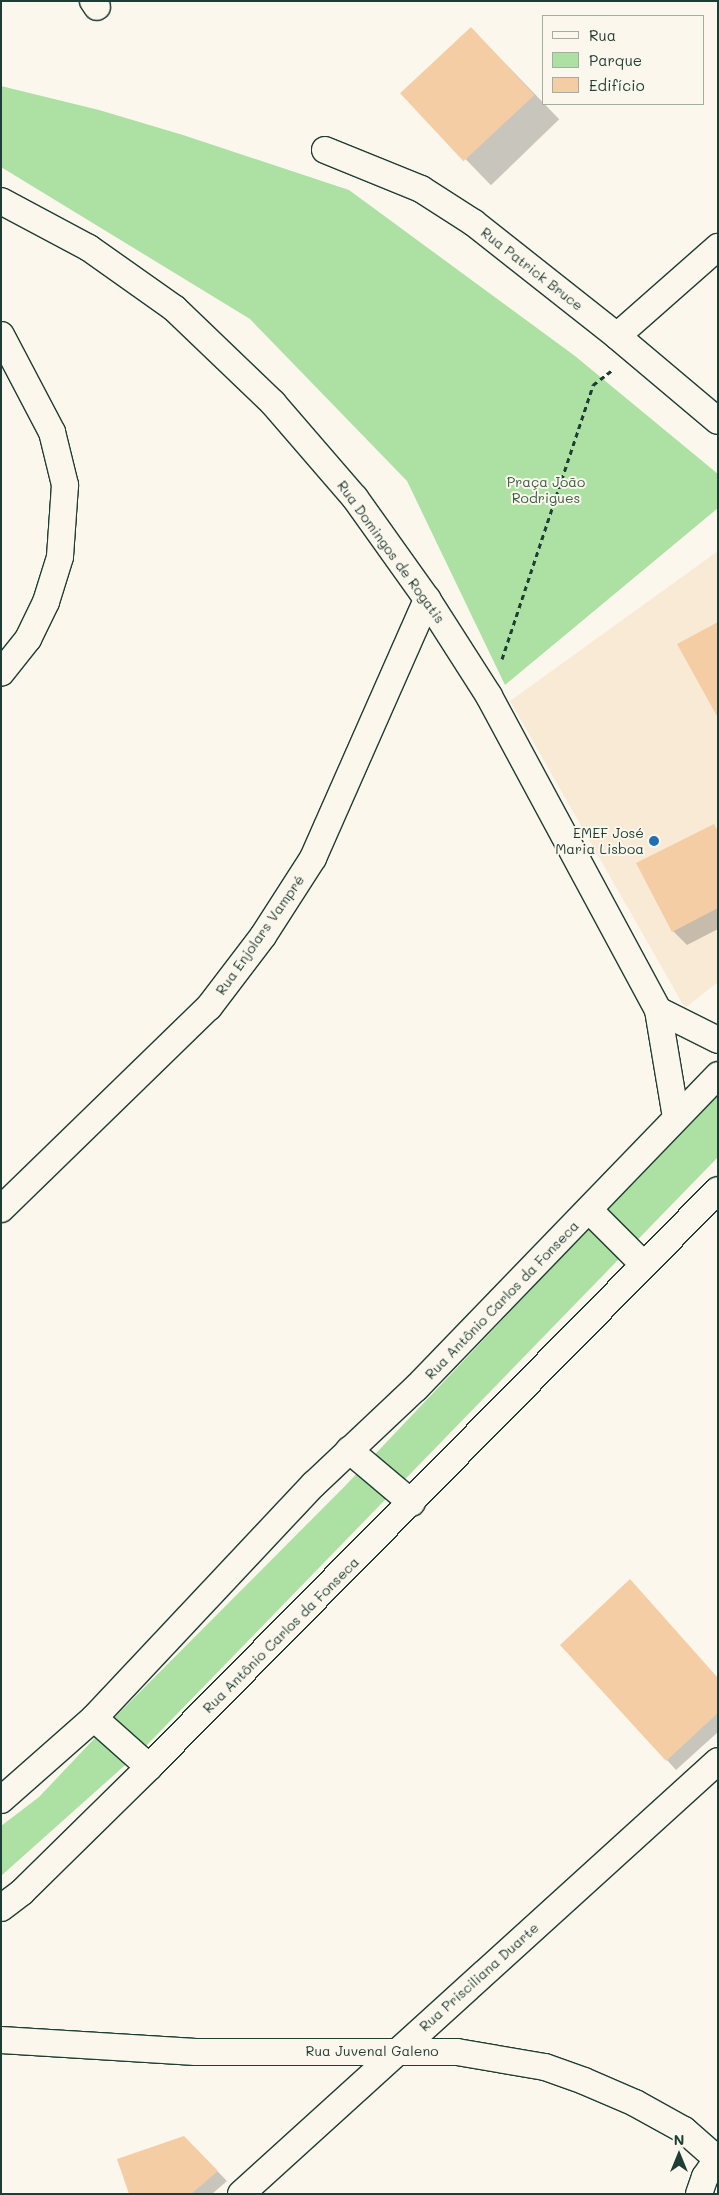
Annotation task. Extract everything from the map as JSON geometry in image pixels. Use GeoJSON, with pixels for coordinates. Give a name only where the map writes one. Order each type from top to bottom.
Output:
{"type":"FeatureCollection","features":[{"type":"Feature","properties":{"kind":"street","name":"Rua Patrick Bruce"},"geometry":{"type":"LineString","coordinates":[[324,150],[421,189],[474,223],[626,344],[718,421]]}},
{"type":"Feature","properties":{"kind":"street","name":"Rua Domingos de Rogatis"},"geometry":{"type":"LineString","coordinates":[[1,201],[89,248],[175,310],[273,403],[355,498],[427,599],[489,696],[658,1010],[676,1118]]}},
{"type":"Feature","properties":{"kind":"street"},"geometry":{"type":"LineString","coordinates":[[626,344],[718,247]]}},
{"type":"Feature","properties":{"kind":"street"},"geometry":{"type":"LineString","coordinates":[[1,335],[16,357],[52,432],[65,485],[60,558],[46,602],[28,639],[1,673]]}},
{"type":"Feature","properties":{"kind":"street","name":"Rua Enjolars Vampré"},"geometry":{"type":"LineString","coordinates":[[1,1209],[209,1006],[263,936],[314,858],[427,599]]}},
{"type":"Feature","properties":{"kind":"street"},"geometry":{"type":"LineString","coordinates":[[658,1010],[718,1040]]}},
{"type":"Feature","properties":{"kind":"street","name":"Rua Antônio Carlos da Fonseca"},"geometry":{"type":"LineString","coordinates":[[1,1800],[94,1718],[349,1450],[416,1388],[718,1075]]}},
{"type":"Feature","properties":{"kind":"street","name":"Rua Antônio Carlos da Fonseca"},"geometry":{"type":"LineString","coordinates":[[1,1908],[22,1892],[149,1768],[412,1502],[643,1264],[718,1190]]}},
{"type":"Feature","properties":{"kind":"street","name":"Rua Antônio Carlos da Fonseca"},"geometry":{"type":"LineString","coordinates":[[589,1210],[643,1264]]}},
{"type":"Feature","properties":{"kind":"street"},"geometry":{"type":"LineString","coordinates":[[349,1450],[412,1502]]}},
{"type":"Feature","properties":{"kind":"street"},"geometry":{"type":"LineString","coordinates":[[94,1718],[149,1768]]}},
{"type":"Feature","properties":{"kind":"street","name":"Rua Prisciliana Duarte"},"geometry":{"type":"LineString","coordinates":[[241,2194],[718,1761]]}},
{"type":"Feature","properties":{"kind":"street","name":"Rua Juvenal Galeno"},"geometry":{"type":"LineString","coordinates":[[1,2040],[196,2052],[400,2050],[457,2052],[545,2067],[635,2103],[684,2130],[717,2159]]}},
{"type":"Feature","properties":{"kind":"street"},"geometry":{"type":"LineString","coordinates":[[699,2194],[704,2177],[717,2159]]}},
{"type":"Feature","properties":{"kind":"path"},"geometry":{"type":"LineString","coordinates":[[489,696],[593,385],[626,344]]}},
{"type":"Feature","properties":{"kind":"shaded area","name":"EMEF José Maria Lisboa"},"geometry":{"type":"Polygon","coordinates":[[[718,551],[718,982],[685,1008],[510,701],[718,551]]]}},
{"type":"Feature","properties":{"kind":"green space","name":"Praça João Rodrigues"},"geometry":{"type":"Polygon","coordinates":[[[1,86],[99,110],[183,135],[349,190],[575,356],[718,474],[718,508],[505,685],[407,481],[250,319],[1,167],[1,86]]]}},
{"type":"Feature","properties":{"kind":"green space"},"geometry":{"type":"Polygon","coordinates":[[[718,1092],[718,1157],[142,1750],[1,1876],[1,1826],[39,1797],[111,1721],[345,1486],[718,1092]]]}},
{"type":"Feature","properties":{"kind":"building"},"geometry":{"type":"Polygon","coordinates":[[[471,27],[534,95],[463,161],[400,93],[471,27]]]}},
{"type":"Feature","properties":{"kind":"building"},"geometry":{"type":"Polygon","coordinates":[[[718,622],[718,718],[677,644],[718,622]]]}},
{"type":"Feature","properties":{"kind":"building"},"geometry":{"type":"Polygon","coordinates":[[[714,824],[718,832],[718,908],[672,932],[636,863],[714,824]]]}},
{"type":"Feature","properties":{"kind":"building"},"geometry":{"type":"Polygon","coordinates":[[[630,1579],[718,1678],[718,1713],[666,1761],[560,1645],[630,1579]]]}},
{"type":"Feature","properties":{"kind":"building"},"geometry":{"type":"Polygon","coordinates":[[[184,2136],[218,2171],[191,2194],[129,2194],[117,2159],[184,2136]]]}},
{"type":"Feature","properties":{"kind":"place","name":"EMEF José Maria Lisboa"},"geometry":{"type":"Point","coordinates":[654,841]}}]}
